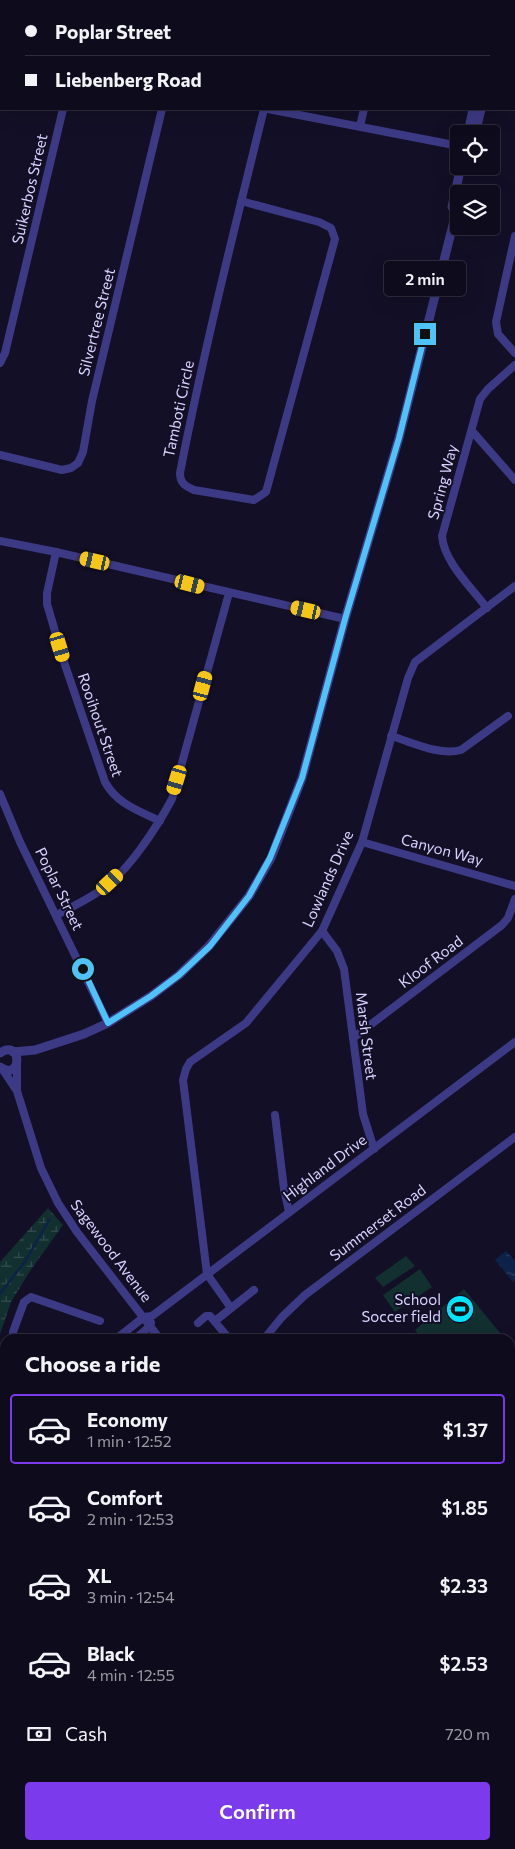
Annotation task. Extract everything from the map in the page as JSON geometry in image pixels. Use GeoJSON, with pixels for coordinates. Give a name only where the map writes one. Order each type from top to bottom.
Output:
{"type":"FeatureCollection","features":[{"type":"Feature","properties":{"kind":"street","name":"Suikerbos Street"},"geometry":{"type":"LineString","coordinates":[[0,363],[5,353],[63,110]]}},
{"type":"Feature","properties":{"kind":"street","name":"Silvertree Street"},"geometry":{"type":"LineString","coordinates":[[0,455],[62,470],[71,468],[78,463],[162,110]]}},
{"type":"Feature","properties":{"kind":"street","name":"Tamboti Circle"},"geometry":{"type":"LineString","coordinates":[[241,201],[319,222],[331,228],[335,239],[266,492],[254,500],[194,490],[185,486],[180,479],[180,472],[200,372],[241,201],[264,110]]}},
{"type":"Feature","properties":{"kind":"street"},"geometry":{"type":"LineString","coordinates":[[273,110],[450,144]]}},
{"type":"Feature","properties":{"kind":"street"},"geometry":{"type":"LineString","coordinates":[[360,126],[364,110]]}},
{"type":"Feature","properties":{"kind":"street"},"geometry":{"type":"LineString","coordinates":[[470,125],[473,110]]}},
{"type":"Feature","properties":{"kind":"street"},"geometry":{"type":"LineString","coordinates":[[477,125],[481,110]]}},
{"type":"Feature","properties":{"kind":"street"},"geometry":{"type":"LineString","coordinates":[[0,1053],[7,1050],[13,1052],[36,1050],[84,1034],[108,1023],[151,996],[179,975],[210,946],[249,896],[270,858],[302,778],[345,619],[399,438],[443,261],[459,175]]}},
{"type":"Feature","properties":{"kind":"street"},"geometry":{"type":"LineString","coordinates":[[443,261],[451,235]]}},
{"type":"Feature","properties":{"kind":"street"},"geometry":{"type":"LineString","coordinates":[[515,236],[496,328],[498,334],[515,353]]}},
{"type":"Feature","properties":{"kind":"street","name":"Spring Way"},"geometry":{"type":"LineString","coordinates":[[487,608],[451,561],[443,544],[442,536],[480,399],[515,365]]}},
{"type":"Feature","properties":{"kind":"street"},"geometry":{"type":"LineString","coordinates":[[472,431],[515,480]]}},
{"type":"Feature","properties":{"kind":"street"},"geometry":{"type":"LineString","coordinates":[[0,541],[56,552],[345,619]]}},
{"type":"Feature","properties":{"kind":"street","name":"Rooihout Street"},"geometry":{"type":"LineString","coordinates":[[56,552],[47,604],[65,665],[105,782],[115,797],[131,808],[160,821]]}},
{"type":"Feature","properties":{"kind":"street","name":"Lowlands Drive"},"geometry":{"type":"LineString","coordinates":[[207,1274],[183,1080],[186,1069],[190,1062],[201,1053],[246,1023],[322,932],[362,842],[408,678],[415,662],[515,586]]}},
{"type":"Feature","properties":{"kind":"street"},"geometry":{"type":"LineString","coordinates":[[57,915],[102,890],[119,874],[160,821],[175,789],[229,593]]}},
{"type":"Feature","properties":{"kind":"street"},"geometry":{"type":"LineString","coordinates":[[391,736],[438,750],[461,750],[508,716]]}},
{"type":"Feature","properties":{"kind":"street","name":"Poplar Street"},"geometry":{"type":"LineString","coordinates":[[0,794],[20,842],[108,1023]]}},
{"type":"Feature","properties":{"kind":"street","name":"Canyon Way"},"geometry":{"type":"LineString","coordinates":[[362,842],[515,886]]}},
{"type":"Feature","properties":{"kind":"street","name":"Kloof Road"},"geometry":{"type":"LineString","coordinates":[[353,1038],[502,926],[508,918],[515,899]]}},
{"type":"Feature","properties":{"kind":"street","name":"Marsh Street"},"geometry":{"type":"LineString","coordinates":[[322,932],[342,960],[363,1114],[374,1149]]}},
{"type":"Feature","properties":{"kind":"street","name":"Highland Drive"},"geometry":{"type":"LineString","coordinates":[[123,1334],[207,1274],[515,1042]]}},
{"type":"Feature","properties":{"kind":"street"},"geometry":{"type":"LineString","coordinates":[[1,1068],[13,1069],[17,1063],[36,1050]]}},
{"type":"Feature","properties":{"kind":"street"},"geometry":{"type":"LineString","coordinates":[[13,1052],[16,1055],[17,1063]]}},
{"type":"Feature","properties":{"kind":"street","name":"Sagewood Avenue"},"geometry":{"type":"LineString","coordinates":[[17,1063],[17,1091],[41,1168],[58,1203],[77,1232],[148,1317],[150,1326],[156,1334]]}},
{"type":"Feature","properties":{"kind":"street","name":"Sagewood Avenue"},"geometry":{"type":"LineString","coordinates":[[1,1068],[17,1091]]}},
{"type":"Feature","properties":{"kind":"street"},"geometry":{"type":"LineString","coordinates":[[275,1115],[284,1189],[289,1212]]}},
{"type":"Feature","properties":{"kind":"street","name":"Summerset Road"},"geometry":{"type":"LineString","coordinates":[[268,1334],[295,1304],[317,1285],[515,1137]]}},
{"type":"Feature","properties":{"kind":"street"},"geometry":{"type":"LineString","coordinates":[[207,1274],[232,1308]]}},
{"type":"Feature","properties":{"kind":"street"},"geometry":{"type":"LineString","coordinates":[[215,1321],[254,1290]]}},
{"type":"Feature","properties":{"kind":"street"},"geometry":{"type":"LineString","coordinates":[[13,1334],[24,1302],[31,1297],[100,1321]]}},
{"type":"Feature","properties":{"kind":"street"},"geometry":{"type":"LineString","coordinates":[[198,1323],[208,1315],[225,1334]]}},
{"type":"Feature","properties":{"kind":"street"},"geometry":{"type":"LineString","coordinates":[[141,1334],[150,1326]]}},
{"type":"Feature","properties":{"kind":"green space"},"geometry":{"type":"Polygon","coordinates":[[[48,1208],[63,1225],[30,1271],[11,1302],[0,1334],[0,1262],[48,1208]]]}},
{"type":"Feature","properties":{"kind":"green space"},"geometry":{"type":"Polygon","coordinates":[[[406,1256],[415,1266],[383,1287],[375,1278],[406,1256]]]}},
{"type":"Feature","properties":{"kind":"green space"},"geometry":{"type":"Polygon","coordinates":[[[420,1269],[432,1287],[395,1312],[383,1295],[420,1269]]]}},
{"type":"Feature","properties":{"kind":"green space","name":"School Soccer field"},"geometry":{"type":"Polygon","coordinates":[[[464,1289],[501,1334],[418,1334],[415,1330],[464,1289]]]}},
{"type":"Feature","properties":{"kind":"water"},"geometry":{"type":"Polygon","coordinates":[[[506,1251],[515,1261],[515,1280],[513,1282],[495,1260],[506,1251]]]}},
{"type":"Feature","properties":{"kind":"waterway"},"geometry":{"type":"LineString","coordinates":[[0,1294],[26,1260],[49,1220]]}},
{"type":"Feature","properties":{"kind":"place","name":"School Soccer field"},"geometry":{"type":"Point","coordinates":[460,1309]}},
{"type":"Feature","properties":{"kind":"route"},"geometry":{"type":"LineString","coordinates":[[83,969],[108,1023],[151,996],[179,975],[210,946],[249,896],[270,858],[302,778],[345,619],[399,438],[425,334]]}}]}
